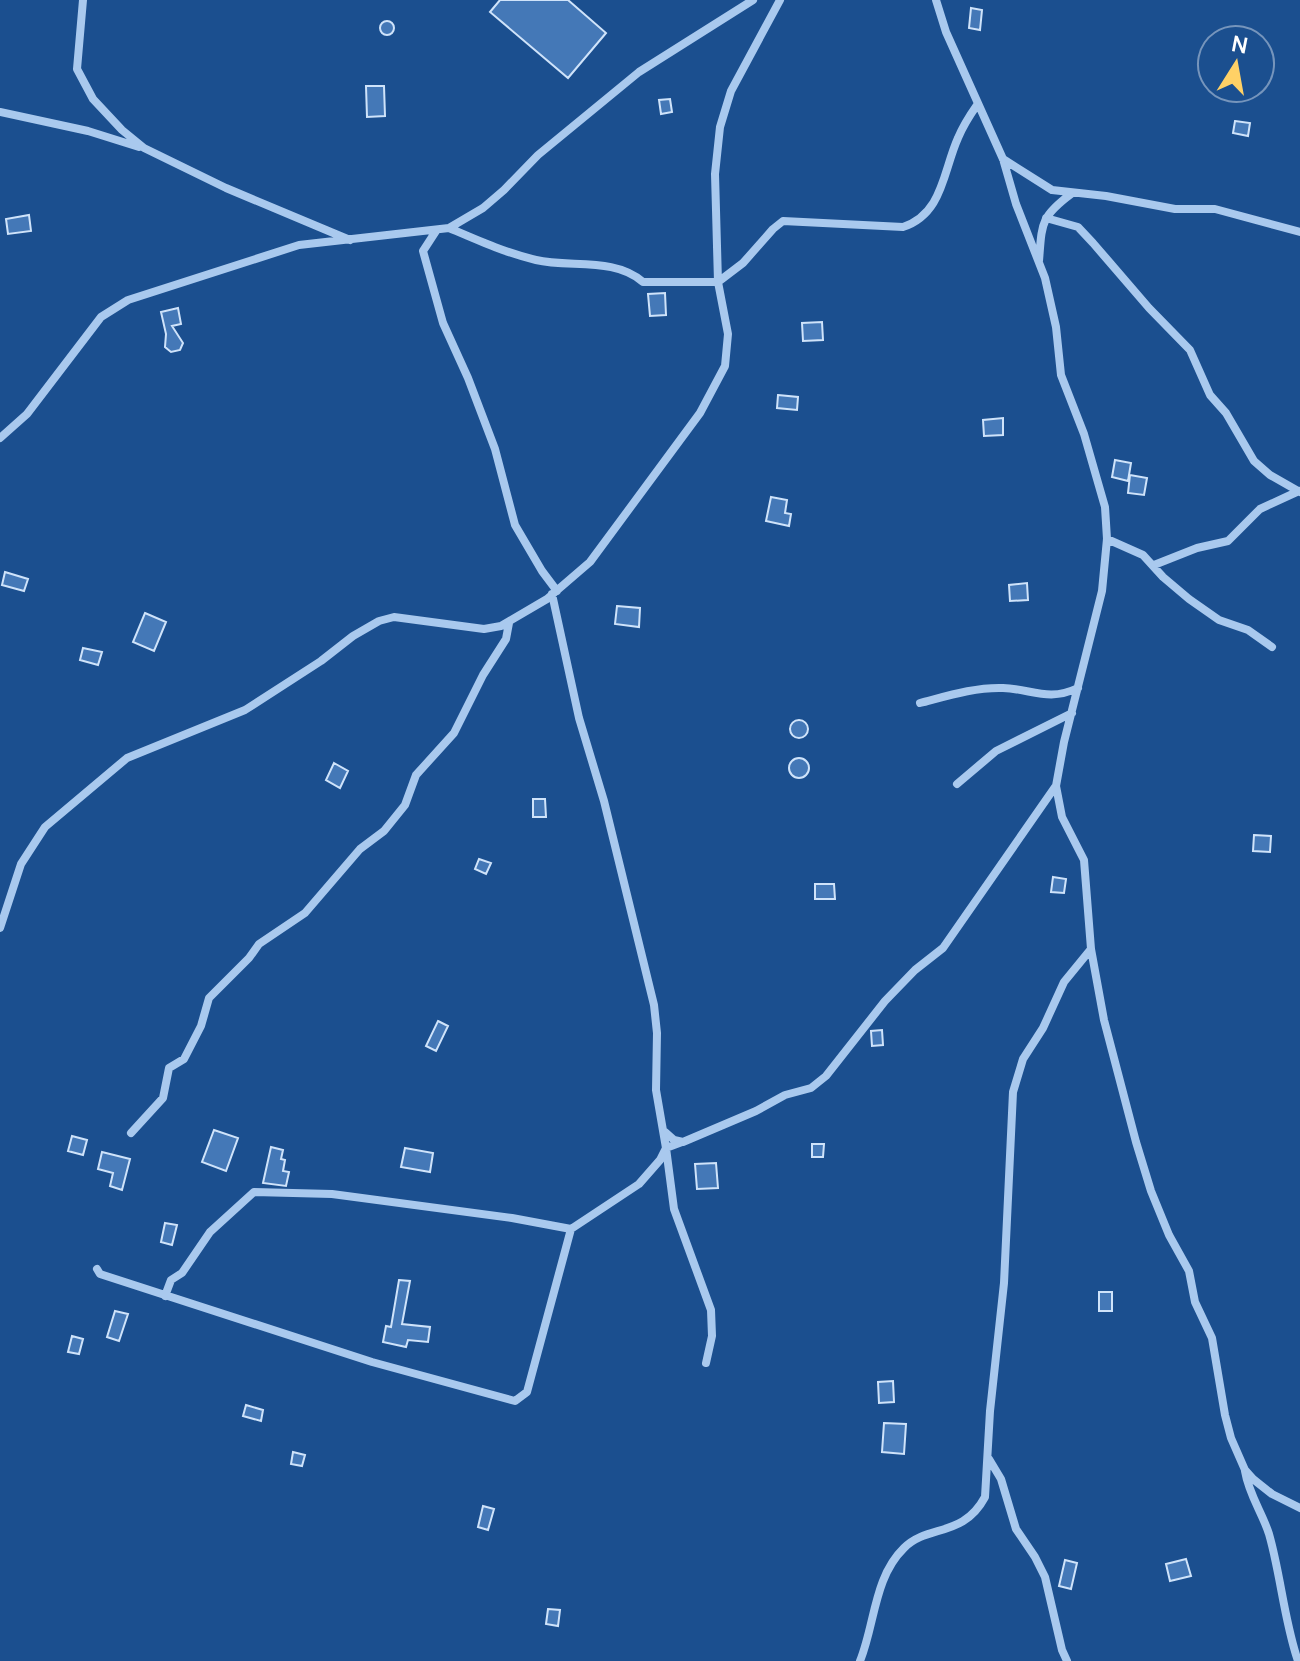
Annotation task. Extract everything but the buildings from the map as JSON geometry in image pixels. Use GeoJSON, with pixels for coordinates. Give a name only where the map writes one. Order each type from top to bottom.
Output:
{"type":"FeatureCollection","features":[{"type":"Feature","properties":{"kind":"street"},"geometry":{"type":"LineString","coordinates":[[83,0],[77,69],[93,99],[144,148]]}},
{"type":"Feature","properties":{"kind":"street"},"geometry":{"type":"LineString","coordinates":[[0,438],[27,414],[101,317],[112,309],[128,300],[299,245],[449,228],[483,208],[538,155],[639,72],[753,0]]}},
{"type":"Feature","properties":{"kind":"street"},"geometry":{"type":"LineString","coordinates":[[0,928],[21,864],[45,827],[127,758],[245,710],[309,670],[353,636],[386,618],[435,621],[484,629],[509,623],[554,593],[590,562],[700,413],[725,366],[728,342],[718,282],[715,174],[720,127],[731,91],[780,0]]}},
{"type":"Feature","properties":{"kind":"street"},"geometry":{"type":"LineString","coordinates":[[97,1269],[100,1274],[165,1296],[372,1362],[515,1401],[525,1397],[571,1229],[639,1184],[666,1148],[756,1111],[785,1095],[811,1088],[826,1076],[885,1001],[915,970],[943,948],[1056,786],[1102,591],[1107,539],[1101,487],[1080,421],[1061,375],[1056,327],[1039,263],[1016,204],[1003,159],[946,32],[936,0]]}},
{"type":"Feature","properties":{"kind":"street"},"geometry":{"type":"LineString","coordinates":[[449,228],[515,254],[542,261],[596,265],[634,273],[643,282],[718,282],[743,263],[783,221],[903,227],[921,219],[936,197],[957,140],[977,105]]}},
{"type":"Feature","properties":{"kind":"street"},"geometry":{"type":"LineString","coordinates":[[0,112],[88,131],[144,148],[226,188],[351,240]]}},
{"type":"Feature","properties":{"kind":"street"},"geometry":{"type":"LineString","coordinates":[[1003,159],[1045,187],[1071,194],[1106,196],[1175,209],[1215,209],[1300,232]]}},
{"type":"Feature","properties":{"kind":"street"},"geometry":{"type":"LineString","coordinates":[[1039,263],[1042,232],[1050,209],[1071,194]]}},
{"type":"Feature","properties":{"kind":"street"},"geometry":{"type":"LineString","coordinates":[[1046,218],[1078,227],[1093,243],[1142,301],[1190,350],[1210,395],[1226,413],[1254,461],[1270,475],[1299,491]]}},
{"type":"Feature","properties":{"kind":"street"},"geometry":{"type":"LineString","coordinates":[[436,231],[423,251],[443,323],[482,415],[515,525],[554,593],[579,718],[604,801],[649,979],[657,1033],[656,1090],[665,1131],[674,1209],[711,1310],[712,1336],[706,1363]]}},
{"type":"Feature","properties":{"kind":"street"},"geometry":{"type":"LineString","coordinates":[[1154,565],[1197,548],[1228,541],[1260,509],[1299,491]]}},
{"type":"Feature","properties":{"kind":"street"},"geometry":{"type":"LineString","coordinates":[[1107,539],[1125,545],[1154,565],[1163,577],[1219,620],[1248,630],[1272,647]]}},
{"type":"Feature","properties":{"kind":"street"},"geometry":{"type":"LineString","coordinates":[[131,1133],[163,1098],[169,1068],[184,1059],[201,1026],[209,998],[259,944],[305,913],[360,849],[384,831],[405,805],[416,775],[454,733],[483,675],[506,639],[509,623]]}},
{"type":"Feature","properties":{"kind":"street"},"geometry":{"type":"LineString","coordinates":[[920,703],[989,689],[1060,696],[1078,688]]}},
{"type":"Feature","properties":{"kind":"street"},"geometry":{"type":"LineString","coordinates":[[957,784],[996,751],[1072,713]]}},
{"type":"Feature","properties":{"kind":"street"},"geometry":{"type":"LineString","coordinates":[[1056,786],[1062,817],[1084,860],[1091,949],[1104,1020],[1139,1154],[1155,1202],[1189,1271],[1198,1310],[1212,1338],[1225,1415],[1245,1470],[1250,1494],[1268,1532],[1282,1606],[1298,1661]]}},
{"type":"Feature","properties":{"kind":"street"},"geometry":{"type":"LineString","coordinates":[[860,1661],[877,1599],[891,1563],[906,1545],[955,1526],[979,1507],[985,1497],[990,1411],[1004,1283],[1013,1092],[1023,1059],[1053,1010],[1064,982],[1091,949]]}},
{"type":"Feature","properties":{"kind":"street"},"geometry":{"type":"LineString","coordinates":[[665,1131],[674,1140],[683,1142]]}},
{"type":"Feature","properties":{"kind":"street"},"geometry":{"type":"LineString","coordinates":[[165,1296],[169,1282],[182,1273],[210,1232],[248,1196],[259,1190],[358,1197],[571,1229]]}},
{"type":"Feature","properties":{"kind":"street"},"geometry":{"type":"LineString","coordinates":[[989,1458],[1001,1479],[1016,1529],[1045,1577],[1067,1661]]}},
{"type":"Feature","properties":{"kind":"street"},"geometry":{"type":"LineString","coordinates":[[1245,1470],[1272,1494],[1300,1508]]}}]}
